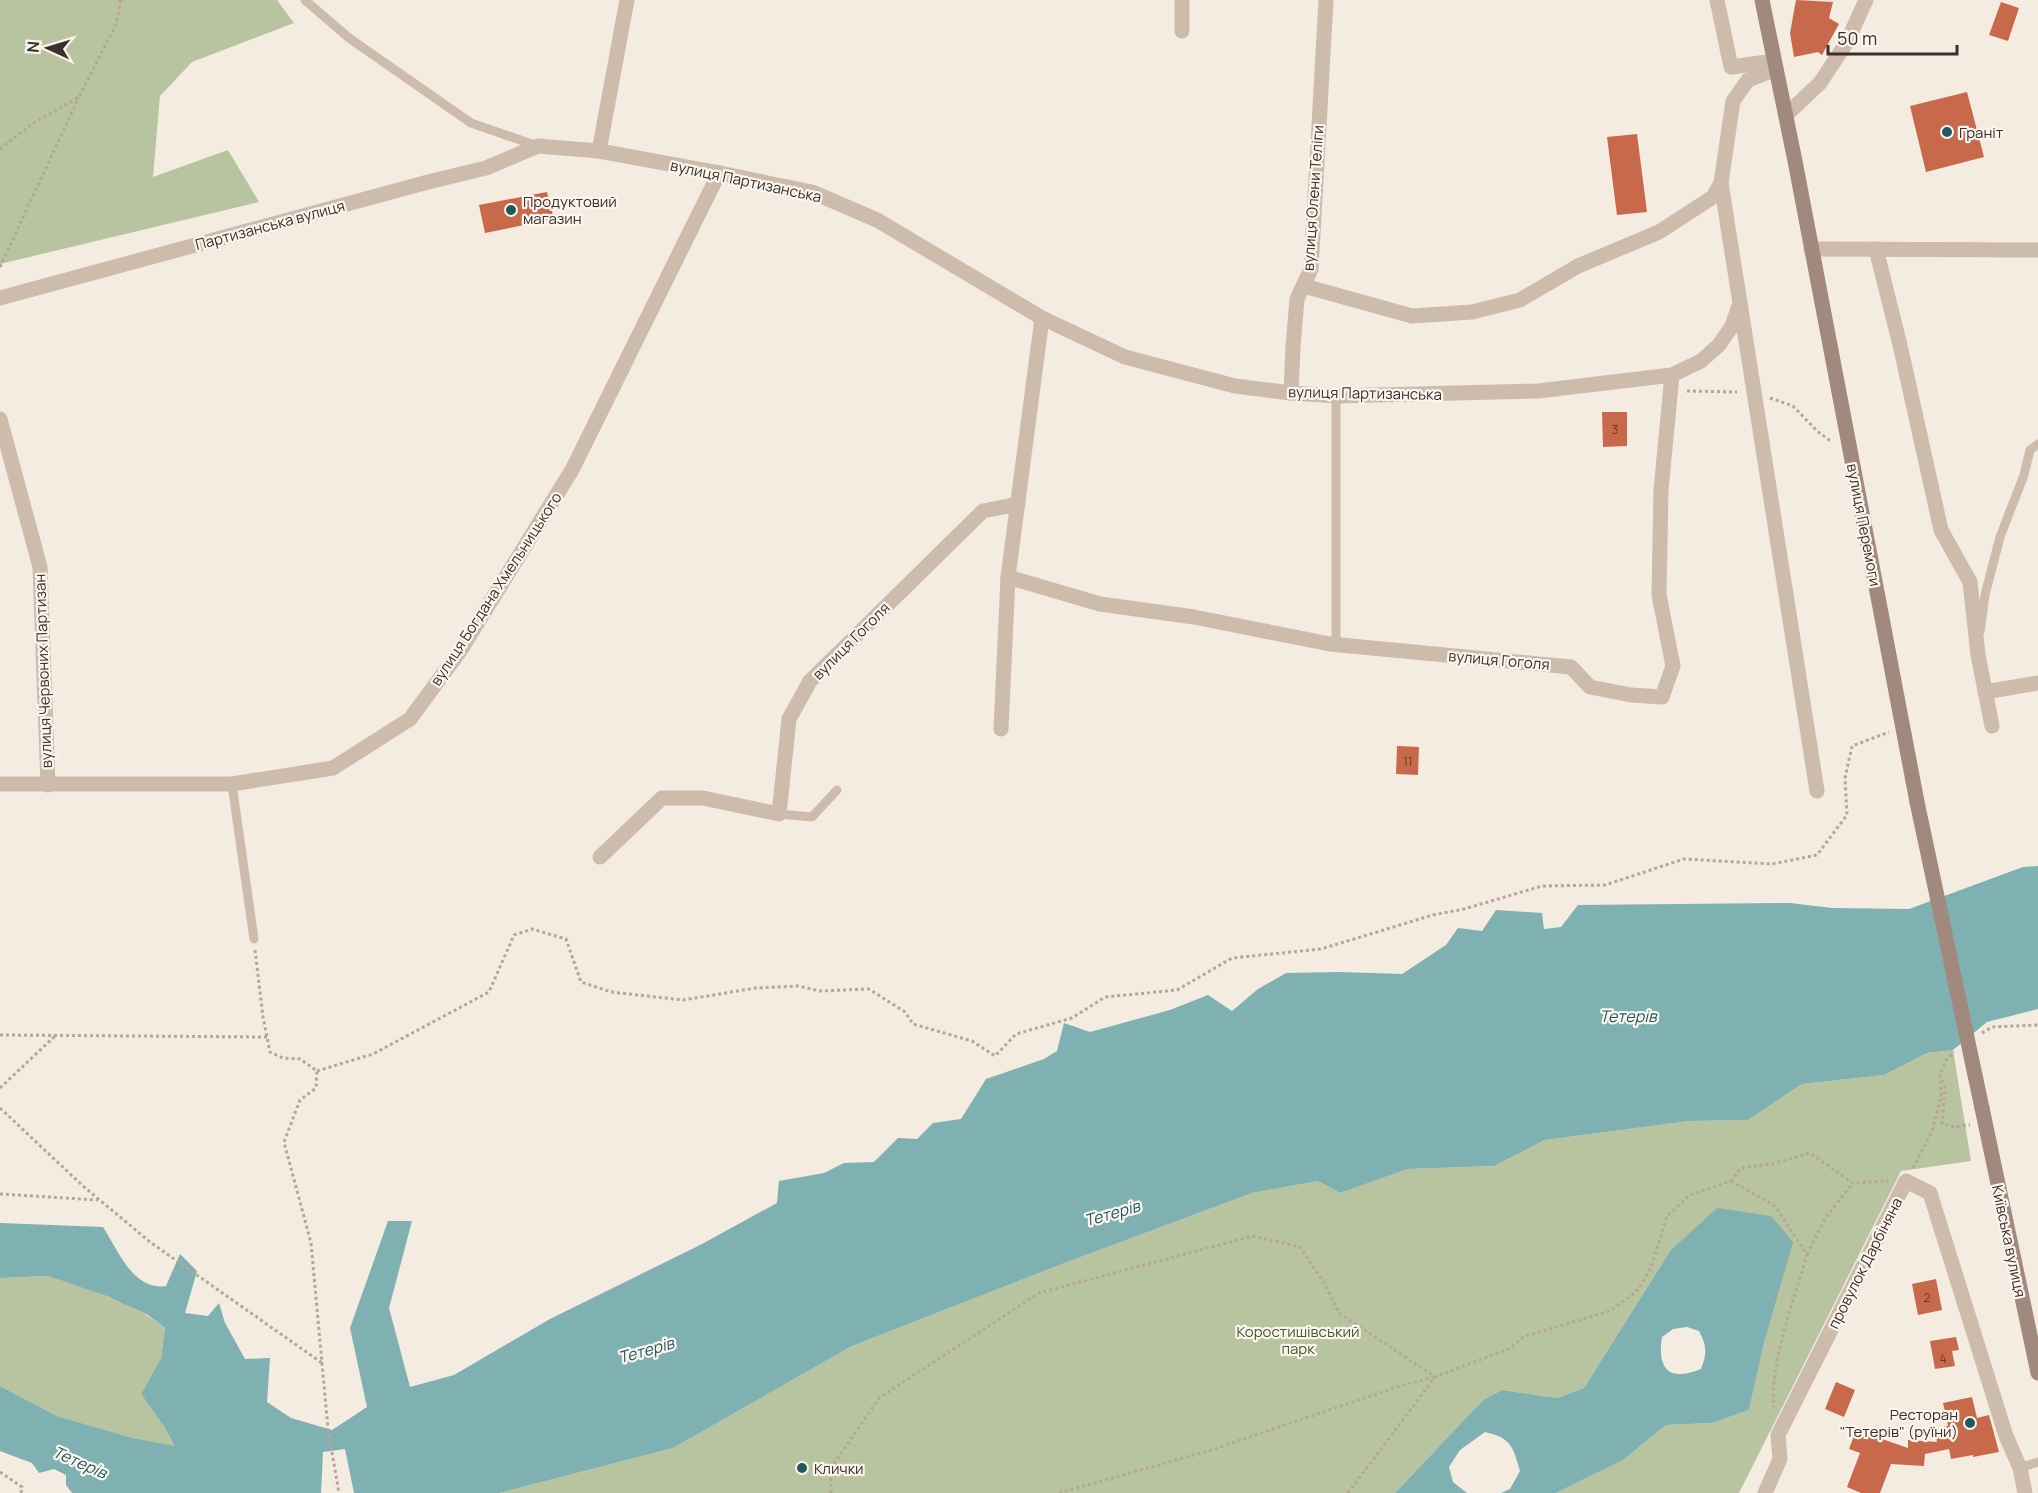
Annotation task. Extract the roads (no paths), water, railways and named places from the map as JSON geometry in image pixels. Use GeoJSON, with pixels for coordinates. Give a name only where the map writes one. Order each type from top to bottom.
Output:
{"type":"FeatureCollection","features":[{"type":"Feature","properties":{"kind":"main road","name":"вулиця Перемоги"},"geometry":{"type":"LineString","coordinates":[[1762,0],[1917,802]]}},
{"type":"Feature","properties":{"kind":"main road","name":"Київська вулиця"},"geometry":{"type":"LineString","coordinates":[[1917,802],[2038,1373]]}},
{"type":"Feature","properties":{"kind":"street"},"geometry":{"type":"LineString","coordinates":[[538,146],[599,151],[627,0]]}},
{"type":"Feature","properties":{"kind":"street"},"geometry":{"type":"LineString","coordinates":[[1182,0],[1182,31]]}},
{"type":"Feature","properties":{"kind":"street","name":"вулиця Олени Теліги"},"geometry":{"type":"LineString","coordinates":[[1291,393],[1297,298],[1311,269],[1326,0]]}},
{"type":"Feature","properties":{"kind":"street"},"geometry":{"type":"LineString","coordinates":[[1717,0],[1731,67],[1775,65]]}},
{"type":"Feature","properties":{"kind":"street"},"geometry":{"type":"LineString","coordinates":[[1786,115],[1820,83],[1847,42],[1866,0]]}},
{"type":"Feature","properties":{"kind":"street"},"geometry":{"type":"LineString","coordinates":[[1775,65],[1748,80],[1734,101],[1721,183],[1817,791]]}},
{"type":"Feature","properties":{"kind":"street","name":"Партизанська вулиця"},"geometry":{"type":"LineString","coordinates":[[0,298],[486,168],[538,146]]}},
{"type":"Feature","properties":{"kind":"street","name":"вулиця Партизанська"},"geometry":{"type":"LineString","coordinates":[[599,151],[719,172],[812,192],[878,220],[1042,318],[1125,357],[1235,386],[1336,396],[1538,391],[1672,375],[1701,361],[1719,345],[1732,326],[1740,303]]}},
{"type":"Feature","properties":{"kind":"street","name":"вулиця Богдана Хмельницького"},"geometry":{"type":"LineString","coordinates":[[0,784],[232,784],[333,768],[410,719],[459,651],[572,470],[719,172]]}},
{"type":"Feature","properties":{"kind":"street"},"geometry":{"type":"LineString","coordinates":[[1304,286],[1412,316],[1472,312],[1520,300],[1578,266],[1659,232],[1713,197],[1721,183]]}},
{"type":"Feature","properties":{"kind":"street"},"geometry":{"type":"LineString","coordinates":[[1811,249],[2038,250]]}},
{"type":"Feature","properties":{"kind":"street"},"geometry":{"type":"LineString","coordinates":[[1876,249],[1941,530],[1970,582],[1978,655],[1992,726]]}},
{"type":"Feature","properties":{"kind":"street"},"geometry":{"type":"LineString","coordinates":[[1001,729],[1008,577],[1042,318]]}},
{"type":"Feature","properties":{"kind":"street","name":"вулиця Гоголя"},"geometry":{"type":"LineString","coordinates":[[1008,577],[1100,604],[1194,617],[1336,645],[1570,667],[1590,687],[1662,698],[1673,666],[1659,596],[1661,490],[1672,375]]}},
{"type":"Feature","properties":{"kind":"street","name":"вулиця Червоних Партизан"},"geometry":{"type":"LineString","coordinates":[[0,419],[40,567],[48,785]]}},
{"type":"Feature","properties":{"kind":"street","name":"вулиця Гоголя"},"geometry":{"type":"LineString","coordinates":[[779,814],[789,719],[810,681],[983,511],[1018,504]]}},
{"type":"Feature","properties":{"kind":"street"},"geometry":{"type":"LineString","coordinates":[[1985,692],[2038,683]]}},
{"type":"Feature","properties":{"kind":"street"},"geometry":{"type":"LineString","coordinates":[[600,857],[662,798],[703,798],[779,814]]}},
{"type":"Feature","properties":{"kind":"street","name":"провулок Дарбіняна"},"geometry":{"type":"LineString","coordinates":[[1765,1493],[1780,1459],[1778,1435],[1906,1182],[1930,1193],[2006,1436],[2020,1468],[2025,1493]]}},
{"type":"Feature","properties":{"kind":"lane"},"geometry":{"type":"LineString","coordinates":[[305,0],[349,38],[471,123],[538,146]]}},
{"type":"Feature","properties":{"kind":"lane"},"geometry":{"type":"LineString","coordinates":[[1336,396],[1336,645]]}},
{"type":"Feature","properties":{"kind":"lane"},"geometry":{"type":"LineString","coordinates":[[1978,655],[1985,595],[2000,537],[2024,475],[2030,450],[2038,444]]}},
{"type":"Feature","properties":{"kind":"lane"},"geometry":{"type":"LineString","coordinates":[[232,784],[254,939]]}},
{"type":"Feature","properties":{"kind":"lane"},"geometry":{"type":"LineString","coordinates":[[779,814],[812,817],[837,790]]}},
{"type":"Feature","properties":{"kind":"lane"},"geometry":{"type":"LineString","coordinates":[[2020,1468],[2038,1462]]}},
{"type":"Feature","properties":{"kind":"water","name":"Тетерів"},"geometry":{"type":"Polygon","coordinates":[[[2038,866],[2038,1009],[1987,1022],[1953,1050],[1927,1053],[1884,1075],[1802,1084],[1748,1120],[1689,1121],[1545,1140],[1494,1166],[1408,1169],[1340,1193],[1318,1181],[1252,1193],[852,1346],[673,1448],[499,1493],[354,1493],[345,1449],[323,1452],[321,1493],[72,1493],[66,1485],[66,1475],[54,1469],[39,1473],[32,1463],[0,1451],[0,1386],[57,1416],[133,1438],[174,1446],[165,1428],[141,1394],[161,1358],[165,1328],[148,1315],[109,1297],[48,1276],[0,1278],[0,1223],[103,1227],[128,1267],[144,1282],[154,1286],[166,1286],[180,1254],[197,1271],[185,1313],[208,1316],[219,1303],[225,1323],[245,1359],[270,1358],[267,1402],[291,1418],[332,1430],[367,1407],[350,1328],[388,1221],[412,1221],[389,1308],[410,1387],[454,1375],[550,1319],[702,1244],[777,1203],[779,1181],[824,1173],[844,1163],[874,1162],[898,1138],[917,1139],[933,1123],[961,1119],[986,1079],[1044,1059],[1057,1051],[1064,1023],[1090,1032],[1170,1010],[1208,995],[1232,1011],[1258,989],[1286,973],[1402,974],[1446,945],[1458,928],[1482,931],[1496,910],[1542,913],[1544,929],[1561,927],[1578,905],[1790,903],[1832,908],[1909,909],[2023,867],[2038,866]]]}},
{"type":"Feature","properties":{"kind":"water"},"geometry":{"type":"Polygon","coordinates":[[[1717,1208],[1771,1216],[1793,1242],[1765,1339],[1749,1410],[1712,1423],[1666,1425],[1623,1460],[1556,1493],[1501,1493],[1510,1489],[1520,1471],[1510,1444],[1494,1434],[1485,1432],[1460,1450],[1449,1467],[1453,1482],[1467,1493],[1395,1493],[1483,1400],[1502,1390],[1557,1398],[1584,1388],[1670,1251],[1717,1208]],[[1687,1327],[1673,1329],[1662,1337],[1661,1357],[1668,1370],[1681,1374],[1701,1369],[1705,1350],[1699,1331],[1687,1327]]]}},
{"type":"Feature","properties":{"kind":"place","name":"Граніт"},"geometry":{"type":"Point","coordinates":[1947,132]}},
{"type":"Feature","properties":{"kind":"place","name":"Продуктовий магазин"},"geometry":{"type":"Point","coordinates":[511,210]}},
{"type":"Feature","properties":{"kind":"place","name":"Ресторан \"Тетерів\" (руїни)"},"geometry":{"type":"Point","coordinates":[1970,1423]}},
{"type":"Feature","properties":{"kind":"place","name":"Клички"},"geometry":{"type":"Point","coordinates":[802,1468]}},
{"type":"Feature","properties":{"kind":"park label","name":"Коростишівський парк"},"geometry":{"type":"Point","coordinates":[1298,1340]}}]}
